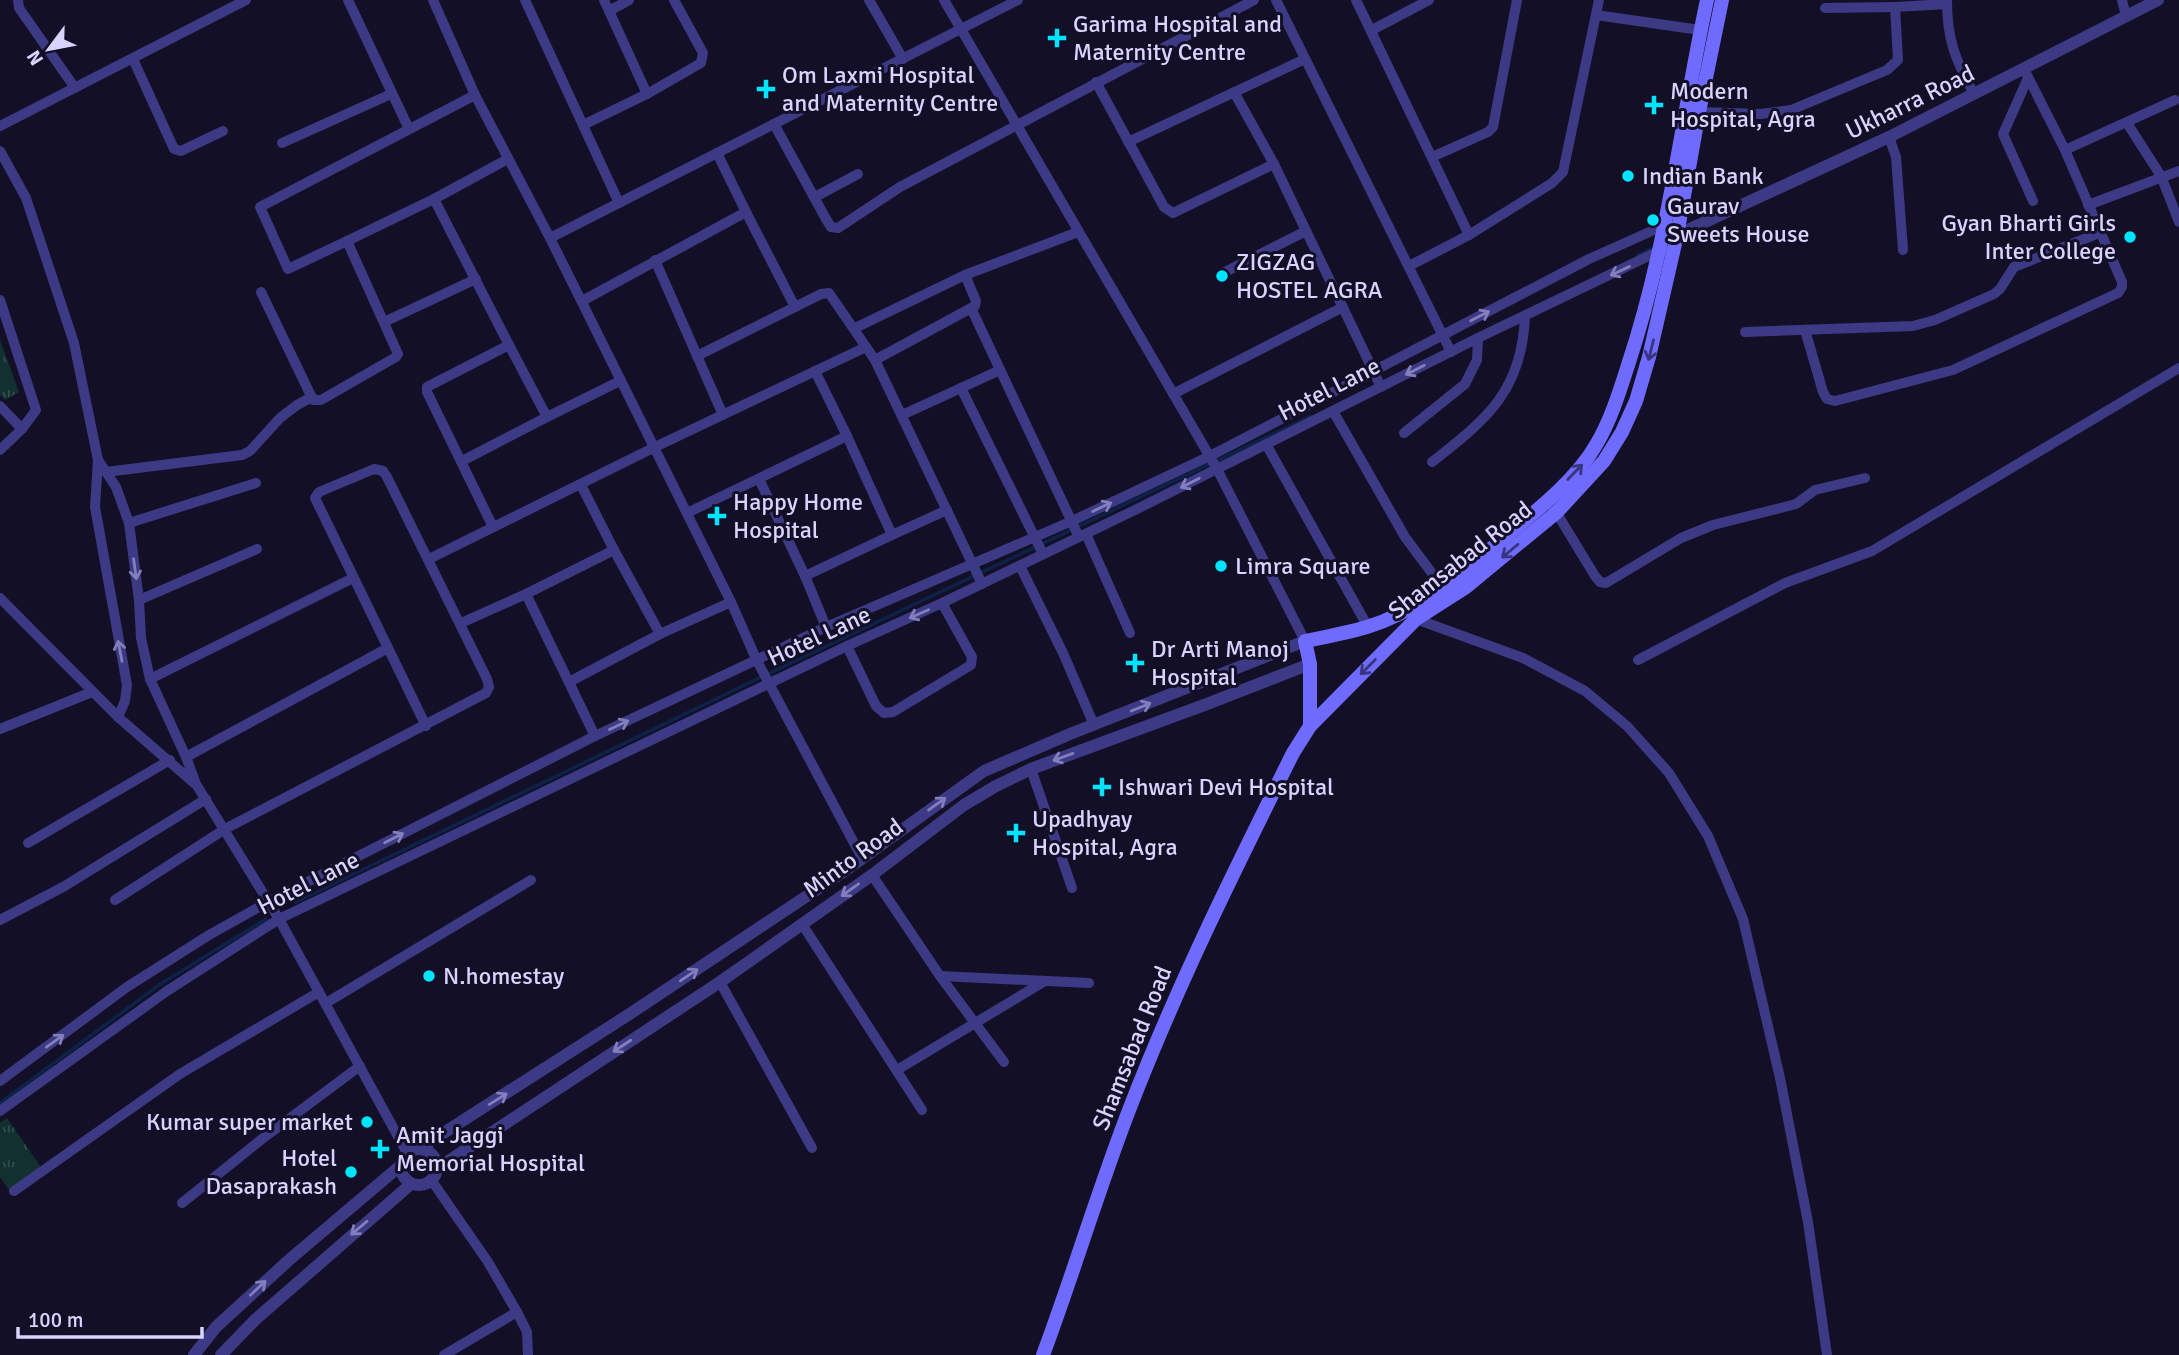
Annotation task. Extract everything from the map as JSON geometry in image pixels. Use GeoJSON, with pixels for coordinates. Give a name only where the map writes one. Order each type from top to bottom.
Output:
{"type":"FeatureCollection","features":[{"type":"Feature","properties":{"kind":"main road","name":"Shamsabad Road"},"geometry":{"type":"LineString","coordinates":[[1043,1355],[1131,1107],[1188,967],[1293,753],[1310,726],[1413,614],[1547,500],[1582,464],[1596,445],[1638,336],[1659,253],[1674,229],[1700,30],[1707,0]]}},
{"type":"Feature","properties":{"kind":"main road","name":"Shamsabad Road"},"geometry":{"type":"LineString","coordinates":[[1413,614],[1483,574],[1557,512],[1604,461],[1622,432],[1636,401],[1649,357],[1722,0]]}},
{"type":"Feature","properties":{"kind":"main road","name":"Minto Road"},"geometry":{"type":"LineString","coordinates":[[1305,642],[1413,614]]}},
{"type":"Feature","properties":{"kind":"main road"},"geometry":{"type":"LineString","coordinates":[[1305,642],[1310,664],[1310,726]]}},
{"type":"Feature","properties":{"kind":"street"},"geometry":{"type":"LineString","coordinates":[[18,0],[19,8],[75,88]]}},
{"type":"Feature","properties":{"kind":"street"},"geometry":{"type":"LineString","coordinates":[[0,126],[132,59],[231,3],[246,0]]}},
{"type":"Feature","properties":{"kind":"street"},"geometry":{"type":"LineString","coordinates":[[348,0],[409,129]]}},
{"type":"Feature","properties":{"kind":"street"},"geometry":{"type":"LineString","coordinates":[[433,0],[475,95],[582,301],[731,601],[768,684],[862,858]]}},
{"type":"Feature","properties":{"kind":"street"},"geometry":{"type":"LineString","coordinates":[[525,0],[619,203]]}},
{"type":"Feature","properties":{"kind":"street"},"geometry":{"type":"LineString","coordinates":[[604,0],[647,94]]}},
{"type":"Feature","properties":{"kind":"street"},"geometry":{"type":"LineString","coordinates":[[609,11],[629,0]]}},
{"type":"Feature","properties":{"kind":"street"},"geometry":{"type":"LineString","coordinates":[[583,125],[698,66],[704,58],[674,0]]}},
{"type":"Feature","properties":{"kind":"street"},"geometry":{"type":"LineString","coordinates":[[869,0],[903,59]]}},
{"type":"Feature","properties":{"kind":"street"},"geometry":{"type":"LineString","coordinates":[[944,0],[1213,462],[1305,642]]}},
{"type":"Feature","properties":{"kind":"street"},"geometry":{"type":"LineString","coordinates":[[550,238],[1018,0]]}},
{"type":"Feature","properties":{"kind":"street"},"geometry":{"type":"LineString","coordinates":[[774,124],[831,227],[838,228],[900,187],[1254,0]]}},
{"type":"Feature","properties":{"kind":"street"},"geometry":{"type":"LineString","coordinates":[[1276,0],[1447,343]]}},
{"type":"Feature","properties":{"kind":"street"},"geometry":{"type":"LineString","coordinates":[[1356,0],[1469,235]]}},
{"type":"Feature","properties":{"kind":"street"},"geometry":{"type":"LineString","coordinates":[[1372,30],[1429,0]]}},
{"type":"Feature","properties":{"kind":"street"},"geometry":{"type":"LineString","coordinates":[[1432,157],[1488,132],[1493,127],[1517,0]]}},
{"type":"Feature","properties":{"kind":"street"},"geometry":{"type":"LineString","coordinates":[[1409,266],[1469,235],[1552,183],[1563,172],[1599,0]]}},
{"type":"Feature","properties":{"kind":"street"},"geometry":{"type":"LineString","coordinates":[[2122,0],[2126,16]]}},
{"type":"Feature","properties":{"kind":"street","name":"Ukharra Road"},"geometry":{"type":"LineString","coordinates":[[1674,229],[1889,137],[1974,94],[2026,73],[2158,0]]}},
{"type":"Feature","properties":{"kind":"street"},"geometry":{"type":"LineString","coordinates":[[1825,8],[1895,7],[1947,2],[1949,39],[1958,64],[1974,94]]}},
{"type":"Feature","properties":{"kind":"street"},"geometry":{"type":"LineString","coordinates":[[1699,112],[1761,114],[1791,110],[1887,70],[1898,60],[1895,7]]}},
{"type":"Feature","properties":{"kind":"street"},"geometry":{"type":"LineString","coordinates":[[1596,15],[1700,30]]}},
{"type":"Feature","properties":{"kind":"street"},"geometry":{"type":"LineString","coordinates":[[132,59],[174,149],[181,151],[223,131]]}},
{"type":"Feature","properties":{"kind":"street"},"geometry":{"type":"LineString","coordinates":[[1128,142],[1305,59]]}},
{"type":"Feature","properties":{"kind":"street"},"geometry":{"type":"LineString","coordinates":[[1805,330],[1823,393],[1831,401],[1953,370],[2118,293],[2122,282],[2065,150],[2026,73]]}},
{"type":"Feature","properties":{"kind":"street"},"geometry":{"type":"LineString","coordinates":[[2026,73],[2003,134],[2033,201]]}},
{"type":"Feature","properties":{"kind":"street"},"geometry":{"type":"LineString","coordinates":[[1096,82],[1164,207],[1173,213],[1274,164]]}},
{"type":"Feature","properties":{"kind":"street"},"geometry":{"type":"LineString","coordinates":[[1234,92],[1274,164],[1377,378]]}},
{"type":"Feature","properties":{"kind":"street"},"geometry":{"type":"LineString","coordinates":[[282,143],[391,94]]}},
{"type":"Feature","properties":{"kind":"street"},"geometry":{"type":"LineString","coordinates":[[475,95],[260,208],[288,269],[434,199],[508,159]]}},
{"type":"Feature","properties":{"kind":"street"},"geometry":{"type":"LineString","coordinates":[[2065,150],[2178,103]]}},
{"type":"Feature","properties":{"kind":"street"},"geometry":{"type":"LineString","coordinates":[[2126,123],[2161,176],[2179,222]]}},
{"type":"Feature","properties":{"kind":"street"},"geometry":{"type":"LineString","coordinates":[[1889,137],[1896,157],[1903,250]]}},
{"type":"Feature","properties":{"kind":"street"},"geometry":{"type":"LineString","coordinates":[[0,151],[26,198],[74,343],[98,460],[95,508],[127,685],[125,701],[118,717]]}},
{"type":"Feature","properties":{"kind":"street"},"geometry":{"type":"LineString","coordinates":[[717,153],[795,307]]}},
{"type":"Feature","properties":{"kind":"street"},"geometry":{"type":"LineString","coordinates":[[2088,205],[2179,171]]}},
{"type":"Feature","properties":{"kind":"street"},"geometry":{"type":"LineString","coordinates":[[814,197],[858,174]]}},
{"type":"Feature","properties":{"kind":"street"},"geometry":{"type":"LineString","coordinates":[[434,199],[547,417]]}},
{"type":"Feature","properties":{"kind":"street"},"geometry":{"type":"LineString","coordinates":[[582,301],[746,212]]}},
{"type":"Feature","properties":{"kind":"street"},"geometry":{"type":"LineString","coordinates":[[1213,462],[1447,343],[1589,259],[1674,229]]}},
{"type":"Feature","properties":{"kind":"street"},"geometry":{"type":"LineString","coordinates":[[1221,274],[1306,231]]}},
{"type":"Feature","properties":{"kind":"street"},"geometry":{"type":"LineString","coordinates":[[855,328],[965,275],[1078,232]]}},
{"type":"Feature","properties":{"kind":"street"},"geometry":{"type":"LineString","coordinates":[[1745,332],[1913,326],[1935,320],[1994,294],[2014,267],[2099,233]]}},
{"type":"Feature","properties":{"kind":"street"},"geometry":{"type":"LineString","coordinates":[[261,292],[316,402],[397,356],[347,241]]}},
{"type":"Feature","properties":{"kind":"street","name":"Hotel Lane"},"geometry":{"type":"LineString","coordinates":[[0,1081],[127,988],[209,934],[595,736],[826,627],[1213,462],[1266,444],[1333,411],[1377,378],[1447,343],[1478,338],[1659,253]]}},
{"type":"Feature","properties":{"kind":"street"},"geometry":{"type":"LineString","coordinates":[[655,260],[723,415]]}},
{"type":"Feature","properties":{"kind":"street"},"geometry":{"type":"LineString","coordinates":[[875,360],[971,308],[976,301],[965,275]]}},
{"type":"Feature","properties":{"kind":"street"},"geometry":{"type":"LineString","coordinates":[[384,322],[477,279]]}},
{"type":"Feature","properties":{"kind":"street"},"geometry":{"type":"LineString","coordinates":[[697,356],[821,294],[829,293],[875,360],[982,583]]}},
{"type":"Feature","properties":{"kind":"street"},"geometry":{"type":"LineString","coordinates":[[0,300],[36,408],[22,429],[0,450]]}},
{"type":"Feature","properties":{"kind":"street"},"geometry":{"type":"LineString","coordinates":[[1173,394],[1343,307]]}},
{"type":"Feature","properties":{"kind":"street"},"geometry":{"type":"LineString","coordinates":[[971,308],[1072,521],[1130,633]]}},
{"type":"Feature","properties":{"kind":"street"},"geometry":{"type":"LineString","coordinates":[[1432,462],[1458,441],[1500,399],[1516,370],[1524,343],[1525,316]]}},
{"type":"Feature","properties":{"kind":"street"},"geometry":{"type":"LineString","coordinates":[[1404,433],[1465,384],[1477,360],[1478,338]]}},
{"type":"Feature","properties":{"kind":"street"},"geometry":{"type":"LineString","coordinates":[[493,527],[426,392],[427,387],[509,345]]}},
{"type":"Feature","properties":{"kind":"street"},"geometry":{"type":"LineString","coordinates":[[429,559],[654,447],[866,347]]}},
{"type":"Feature","properties":{"kind":"street"},"geometry":{"type":"LineString","coordinates":[[1638,660],[1797,578],[1871,551],[2179,368]]}},
{"type":"Feature","properties":{"kind":"street"},"geometry":{"type":"LineString","coordinates":[[901,415],[1000,370]]}},
{"type":"Feature","properties":{"kind":"street"},"geometry":{"type":"LineString","coordinates":[[815,371],[892,535]]}},
{"type":"Feature","properties":{"kind":"street"},"geometry":{"type":"LineString","coordinates":[[461,461],[620,381]]}},
{"type":"Feature","properties":{"kind":"street"},"geometry":{"type":"LineString","coordinates":[[961,388],[1043,554]]}},
{"type":"Feature","properties":{"kind":"street"},"geometry":{"type":"LineString","coordinates":[[106,472],[242,455],[250,451],[287,412],[312,397]]}},
{"type":"Feature","properties":{"kind":"street"},"geometry":{"type":"LineString","coordinates":[[0,406],[22,429]]}},
{"type":"Feature","properties":{"kind":"street"},"geometry":{"type":"LineString","coordinates":[[1333,411],[1388,510],[1443,588]]}},
{"type":"Feature","properties":{"kind":"street"},"geometry":{"type":"LineString","coordinates":[[687,513],[847,436]]}},
{"type":"Feature","properties":{"kind":"street"},"geometry":{"type":"LineString","coordinates":[[1266,444],[1368,627]]}},
{"type":"Feature","properties":{"kind":"street"},"geometry":{"type":"LineString","coordinates":[[98,460],[116,487],[129,523],[141,638],[150,680],[197,785],[279,919],[360,1066],[413,1150],[431,1154],[438,1168],[432,1181],[411,1184],[405,1180],[401,1166]]}},
{"type":"Feature","properties":{"kind":"street","name":"Hotel Lane"},"geometry":{"type":"LineString","coordinates":[[1,1109],[167,991],[279,919],[1082,536],[1213,462]]}},
{"type":"Feature","properties":{"kind":"street"},"geometry":{"type":"LineString","coordinates":[[115,900],[225,829],[426,726],[481,697],[489,687],[387,477],[383,471],[374,469],[319,492],[315,498],[426,726]]}},
{"type":"Feature","properties":{"kind":"street"},"geometry":{"type":"LineString","coordinates":[[1547,500],[1557,512],[1594,576],[1606,583],[1681,538],[1713,525],[1796,504],[1815,490],[1865,478]]}},
{"type":"Feature","properties":{"kind":"street"},"geometry":{"type":"LineString","coordinates":[[759,479],[826,627]]}},
{"type":"Feature","properties":{"kind":"street"},"geometry":{"type":"LineString","coordinates":[[129,523],[256,483]]}},
{"type":"Feature","properties":{"kind":"street"},"geometry":{"type":"LineString","coordinates":[[581,485],[660,634]]}},
{"type":"Feature","properties":{"kind":"street"},"geometry":{"type":"LineString","coordinates":[[805,576],[947,510]]}},
{"type":"Feature","properties":{"kind":"street"},"geometry":{"type":"LineString","coordinates":[[139,600],[257,549]]}},
{"type":"Feature","properties":{"kind":"street"},"geometry":{"type":"LineString","coordinates":[[460,623],[614,550]]}},
{"type":"Feature","properties":{"kind":"street"},"geometry":{"type":"LineString","coordinates":[[1020,566],[1063,653],[1094,725]]}},
{"type":"Feature","properties":{"kind":"street"},"geometry":{"type":"LineString","coordinates":[[150,680],[353,578]]}},
{"type":"Feature","properties":{"kind":"street"},"geometry":{"type":"LineString","coordinates":[[526,594],[595,736]]}},
{"type":"Feature","properties":{"kind":"street"},"geometry":{"type":"LineString","coordinates":[[0,598],[118,717],[197,785]]}},
{"type":"Feature","properties":{"kind":"street"},"geometry":{"type":"LineString","coordinates":[[569,682],[660,634],[731,601]]}},
{"type":"Feature","properties":{"kind":"street"},"geometry":{"type":"LineString","coordinates":[[847,646],[876,705],[884,713],[893,712],[971,665],[972,657],[942,603]]}},
{"type":"Feature","properties":{"kind":"street"},"geometry":{"type":"LineString","coordinates":[[1413,614],[1523,658],[1585,691],[1627,726],[1669,774],[1708,836],[1743,919],[1780,1078],[1808,1222],[1827,1355]]}},
{"type":"Feature","properties":{"kind":"street","name":"Minto Road"},"geometry":{"type":"LineString","coordinates":[[413,1150],[625,1017],[862,858],[984,771],[1305,642]]}},
{"type":"Feature","properties":{"kind":"street"},"geometry":{"type":"LineString","coordinates":[[186,757],[388,648]]}},
{"type":"Feature","properties":{"kind":"street","name":"Minto Road"},"geometry":{"type":"LineString","coordinates":[[438,1168],[720,982],[964,805],[1031,769],[1310,664]]}},
{"type":"Feature","properties":{"kind":"street"},"geometry":{"type":"LineString","coordinates":[[0,729],[92,692]]}},
{"type":"Feature","properties":{"kind":"street"},"geometry":{"type":"LineString","coordinates":[[28,843],[170,760]]}},
{"type":"Feature","properties":{"kind":"street"},"geometry":{"type":"LineString","coordinates":[[1031,769],[1072,888]]}},
{"type":"Feature","properties":{"kind":"street"},"geometry":{"type":"LineString","coordinates":[[0,920],[64,887],[206,799]]}},
{"type":"Feature","properties":{"kind":"street"},"geometry":{"type":"LineString","coordinates":[[872,874],[940,976],[1004,1062]]}},
{"type":"Feature","properties":{"kind":"street"},"geometry":{"type":"LineString","coordinates":[[326,1003],[531,880]]}},
{"type":"Feature","properties":{"kind":"street"},"geometry":{"type":"LineString","coordinates":[[802,924],[922,1110]]}},
{"type":"Feature","properties":{"kind":"street"},"geometry":{"type":"LineString","coordinates":[[940,976],[1089,983]]}},
{"type":"Feature","properties":{"kind":"street"},"geometry":{"type":"LineString","coordinates":[[897,1070],[1045,981]]}},
{"type":"Feature","properties":{"kind":"street"},"geometry":{"type":"LineString","coordinates":[[720,982],[812,1148]]}},
{"type":"Feature","properties":{"kind":"street"},"geometry":{"type":"LineString","coordinates":[[15,1191],[180,1074],[319,992]]}},
{"type":"Feature","properties":{"kind":"street"},"geometry":{"type":"LineString","coordinates":[[182,1203],[360,1066]]}},
{"type":"Feature","properties":{"kind":"street"},"geometry":{"type":"LineString","coordinates":[[194,1355],[216,1327],[289,1260],[401,1166],[413,1150]]}},
{"type":"Feature","properties":{"kind":"street"},"geometry":{"type":"LineString","coordinates":[[432,1181],[488,1262],[517,1312],[527,1332],[528,1355]]}},
{"type":"Feature","properties":{"kind":"street"},"geometry":{"type":"LineString","coordinates":[[221,1355],[256,1318],[411,1184]]}},
{"type":"Feature","properties":{"kind":"street"},"geometry":{"type":"LineString","coordinates":[[444,1355],[517,1312]]}},
{"type":"Feature","properties":{"kind":"green space"},"geometry":{"type":"Polygon","coordinates":[[[0,340],[19,392],[5,400],[0,395],[0,340]]]}},
{"type":"Feature","properties":{"kind":"green space"},"geometry":{"type":"Polygon","coordinates":[[[7,1118],[41,1167],[9,1190],[0,1177],[0,1123],[7,1118]]]}},
{"type":"Feature","properties":{"kind":"waterway"},"geometry":{"type":"LineString","coordinates":[[1638,255],[1650,249]]}},
{"type":"Feature","properties":{"kind":"waterway"},"geometry":{"type":"LineString","coordinates":[[296,902],[1311,416]]}},
{"type":"Feature","properties":{"kind":"waterway"},"geometry":{"type":"LineString","coordinates":[[0,1103],[159,985],[266,919]]}},
{"type":"Feature","properties":{"kind":"place","name":"Garima Hospital and Maternity Centre"},"geometry":{"type":"Point","coordinates":[1057,38]}},
{"type":"Feature","properties":{"kind":"place","name":"Om Laxmi Hospital and Maternity Centre"},"geometry":{"type":"Point","coordinates":[766,89]}},
{"type":"Feature","properties":{"kind":"place","name":"Modern Hospital, Agra"},"geometry":{"type":"Point","coordinates":[1654,105]}},
{"type":"Feature","properties":{"kind":"place","name":"Indian Bank"},"geometry":{"type":"Point","coordinates":[1628,176]}},
{"type":"Feature","properties":{"kind":"place","name":"Gaurav Sweets House"},"geometry":{"type":"Point","coordinates":[1653,220]}},
{"type":"Feature","properties":{"kind":"place","name":"Gyan Bharti Girls Inter College"},"geometry":{"type":"Point","coordinates":[2130,237]}},
{"type":"Feature","properties":{"kind":"place","name":"ZIGZAG HOSTEL AGRA"},"geometry":{"type":"Point","coordinates":[1222,276]}},
{"type":"Feature","properties":{"kind":"place","name":"Happy Home Hospital"},"geometry":{"type":"Point","coordinates":[717,516]}},
{"type":"Feature","properties":{"kind":"place","name":"Limra Square"},"geometry":{"type":"Point","coordinates":[1221,566]}},
{"type":"Feature","properties":{"kind":"place","name":"Dr Arti Manoj Hospital"},"geometry":{"type":"Point","coordinates":[1135,663]}},
{"type":"Feature","properties":{"kind":"place","name":"Ishwari Devi Hospital"},"geometry":{"type":"Point","coordinates":[1102,787]}},
{"type":"Feature","properties":{"kind":"place","name":"Upadhyay Hospital, Agra"},"geometry":{"type":"Point","coordinates":[1016,833]}},
{"type":"Feature","properties":{"kind":"place","name":"N.homestay"},"geometry":{"type":"Point","coordinates":[429,976]}},
{"type":"Feature","properties":{"kind":"place","name":"Kumar super market"},"geometry":{"type":"Point","coordinates":[367,1122]}},
{"type":"Feature","properties":{"kind":"place","name":"Amit Jaggi Memorial Hospital"},"geometry":{"type":"Point","coordinates":[380,1149]}},
{"type":"Feature","properties":{"kind":"place","name":"Hotel Dasaprakash"},"geometry":{"type":"Point","coordinates":[351,1172]}}]}
